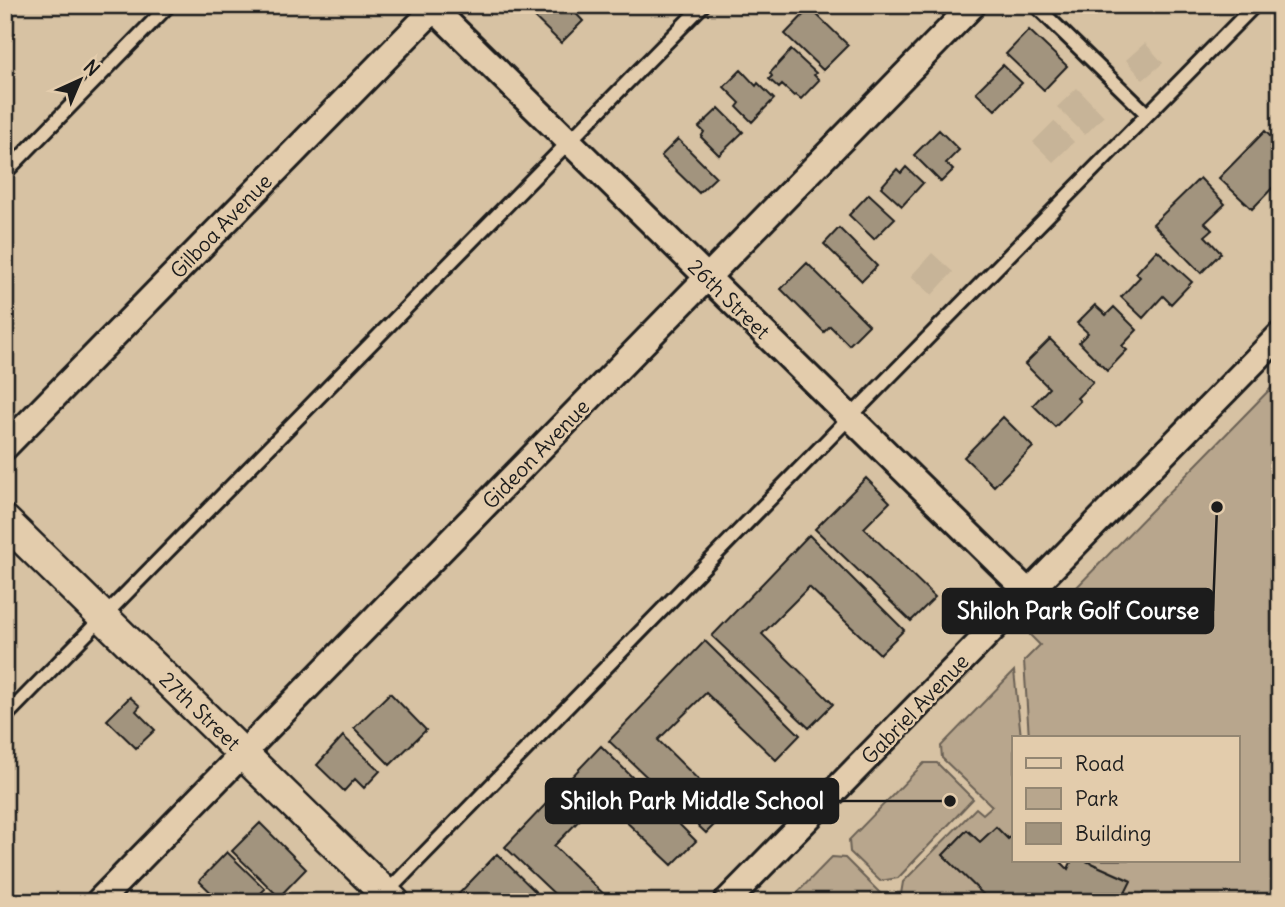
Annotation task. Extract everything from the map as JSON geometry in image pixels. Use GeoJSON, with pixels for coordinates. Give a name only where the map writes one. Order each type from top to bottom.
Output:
{"type":"FeatureCollection","features":[{"type":"Feature","properties":{"kind":"street","name":"Gideon Avenue"},"geometry":{"type":"LineString","coordinates":[[98,902],[973,5]]}},
{"type":"Feature","properties":{"kind":"street","name":"26th Street"},"geometry":{"type":"LineString","coordinates":[[434,7],[1028,592]]}},
{"type":"Feature","properties":{"kind":"street","name":"Gilboa Avenue"},"geometry":{"type":"LineString","coordinates":[[5,447],[434,7]]}},
{"type":"Feature","properties":{"kind":"street","name":"Gabriel Avenue"},"geometry":{"type":"LineString","coordinates":[[726,902],[1280,335]]}},
{"type":"Feature","properties":{"kind":"street","name":"27th Street"},"geometry":{"type":"LineString","coordinates":[[5,521],[243,754],[386,899]]}},
{"type":"Feature","properties":{"kind":"lane"},"geometry":{"type":"LineString","coordinates":[[5,173],[169,5]]}},
{"type":"Feature","properties":{"kind":"lane"},"geometry":{"type":"LineString","coordinates":[[5,717],[703,5]]}},
{"type":"Feature","properties":{"kind":"lane"},"geometry":{"type":"LineString","coordinates":[[1035,5],[1147,114]]}},
{"type":"Feature","properties":{"kind":"lane"},"geometry":{"type":"LineString","coordinates":[[386,899],[850,417],[1255,5]]}},
{"type":"Feature","properties":{"kind":"shaded area"},"geometry":{"type":"Polygon","coordinates":[[[1145,43],[1163,63],[1143,80],[1126,60],[1145,43]]]}},
{"type":"Feature","properties":{"kind":"shaded area"},"geometry":{"type":"Polygon","coordinates":[[[1077,88],[1104,116],[1085,135],[1057,107],[1077,88]]]}},
{"type":"Feature","properties":{"kind":"shaded area"},"geometry":{"type":"Polygon","coordinates":[[[1054,121],[1074,142],[1053,162],[1033,142],[1054,121]]]}},
{"type":"Feature","properties":{"kind":"shaded area"},"geometry":{"type":"Polygon","coordinates":[[[932,253],[953,272],[932,295],[911,276],[932,253]]]}},
{"type":"Feature","properties":{"kind":"green space"},"geometry":{"type":"Polygon","coordinates":[[[1280,379],[1280,902],[1187,902],[1124,895],[1130,880],[1089,862],[1240,862],[1240,736],[1029,736],[1024,661],[1040,645],[1030,635],[1280,379]]]}},
{"type":"Feature","properties":{"kind":"green space"},"geometry":{"type":"Polygon","coordinates":[[[1014,671],[1021,736],[1012,736],[1012,835],[1008,839],[996,827],[980,842],[967,830],[943,855],[991,902],[900,900],[903,882],[976,808],[983,814],[992,806],[942,758],[941,746],[1014,671]]]}},
{"type":"Feature","properties":{"kind":"green space"},"geometry":{"type":"Polygon","coordinates":[[[924,763],[937,763],[973,799],[898,878],[880,881],[850,852],[849,840],[924,763]]]}},
{"type":"Feature","properties":{"kind":"green space"},"geometry":{"type":"Polygon","coordinates":[[[832,857],[845,858],[889,902],[788,902],[832,857]]]}},
{"type":"Feature","properties":{"kind":"building"},"geometry":{"type":"Polygon","coordinates":[[[568,5],[583,21],[561,43],[524,7],[568,5]]]}},
{"type":"Feature","properties":{"kind":"building"},"geometry":{"type":"Polygon","coordinates":[[[810,8],[848,45],[823,70],[785,34],[810,8]]]}},
{"type":"Feature","properties":{"kind":"building"},"geometry":{"type":"Polygon","coordinates":[[[1029,30],[1067,66],[1044,90],[1006,54],[1029,30]]]}},
{"type":"Feature","properties":{"kind":"building"},"geometry":{"type":"Polygon","coordinates":[[[791,50],[816,73],[814,75],[819,80],[801,99],[782,85],[779,88],[769,79],[772,76],[770,73],[791,50]]]}},
{"type":"Feature","properties":{"kind":"building"},"geometry":{"type":"Polygon","coordinates":[[[1003,65],[1022,83],[995,110],[976,92],[1003,65]]]}},
{"type":"Feature","properties":{"kind":"building"},"geometry":{"type":"Polygon","coordinates":[[[741,70],[756,86],[758,83],[774,99],[752,122],[737,107],[740,103],[724,87],[741,70]]]}},
{"type":"Feature","properties":{"kind":"building"},"geometry":{"type":"Polygon","coordinates":[[[719,108],[743,132],[719,155],[701,137],[704,132],[699,127],[719,108]]]}},
{"type":"Feature","properties":{"kind":"building"},"geometry":{"type":"Polygon","coordinates":[[[939,130],[959,150],[946,163],[953,170],[941,182],[914,155],[939,130]]]}},
{"type":"Feature","properties":{"kind":"building"},"geometry":{"type":"Polygon","coordinates":[[[1265,131],[1280,146],[1280,180],[1252,209],[1219,178],[1265,131]]]}},
{"type":"Feature","properties":{"kind":"building"},"geometry":{"type":"Polygon","coordinates":[[[678,139],[716,177],[699,193],[661,156],[678,139]]]}},
{"type":"Feature","properties":{"kind":"building"},"geometry":{"type":"Polygon","coordinates":[[[906,167],[923,183],[902,206],[881,187],[897,169],[901,173],[906,167]]]}},
{"type":"Feature","properties":{"kind":"building"},"geometry":{"type":"Polygon","coordinates":[[[1200,178],[1225,204],[1205,223],[1212,230],[1205,236],[1221,253],[1201,273],[1153,224],[1200,178]]]}},
{"type":"Feature","properties":{"kind":"building"},"geometry":{"type":"Polygon","coordinates":[[[869,194],[895,218],[874,239],[849,215],[869,194]]]}},
{"type":"Feature","properties":{"kind":"building"},"geometry":{"type":"Polygon","coordinates":[[[839,228],[877,266],[862,281],[824,244],[839,228]]]}},
{"type":"Feature","properties":{"kind":"building"},"geometry":{"type":"Polygon","coordinates":[[[1157,250],[1192,282],[1171,304],[1163,296],[1143,318],[1121,297],[1140,277],[1136,273],[1157,250]]]}},
{"type":"Feature","properties":{"kind":"building"},"geometry":{"type":"Polygon","coordinates":[[[807,263],[869,325],[849,345],[830,326],[824,332],[781,289],[807,263]]]}},
{"type":"Feature","properties":{"kind":"building"},"geometry":{"type":"Polygon","coordinates":[[[1095,305],[1106,315],[1114,307],[1137,330],[1122,346],[1127,350],[1107,371],[1079,342],[1088,333],[1077,323],[1095,305]]]}},
{"type":"Feature","properties":{"kind":"building"},"geometry":{"type":"Polygon","coordinates":[[[1050,339],[1093,382],[1077,398],[1080,401],[1055,427],[1033,405],[1049,388],[1025,364],[1050,339]]]}},
{"type":"Feature","properties":{"kind":"building"},"geometry":{"type":"Polygon","coordinates":[[[1003,417],[1033,447],[994,486],[964,457],[1003,417]]]}},
{"type":"Feature","properties":{"kind":"building"},"geometry":{"type":"Polygon","coordinates":[[[866,478],[890,502],[864,528],[935,597],[911,621],[815,529],[866,478]]]}},
{"type":"Feature","properties":{"kind":"building"},"geometry":{"type":"Polygon","coordinates":[[[809,535],[904,630],[880,654],[809,587],[762,634],[833,704],[809,728],[712,636],[809,535]]]}},
{"type":"Feature","properties":{"kind":"building"},"geometry":{"type":"Polygon","coordinates":[[[705,641],[800,735],[776,760],[706,693],[658,740],[729,810],[706,833],[609,741],[705,641]]]}},
{"type":"Feature","properties":{"kind":"building"},"geometry":{"type":"Polygon","coordinates":[[[390,693],[426,730],[390,765],[354,728],[390,693]]]}},
{"type":"Feature","properties":{"kind":"building"},"geometry":{"type":"Polygon","coordinates":[[[130,697],[140,706],[136,711],[155,730],[136,748],[107,720],[130,697]]]}},
{"type":"Feature","properties":{"kind":"building"},"geometry":{"type":"Polygon","coordinates":[[[343,736],[380,771],[364,788],[355,779],[344,791],[317,765],[343,736]]]}},
{"type":"Feature","properties":{"kind":"building"},"geometry":{"type":"Polygon","coordinates":[[[601,746],[696,841],[672,865],[601,798],[554,846],[612,902],[563,902],[505,847],[601,746]]]}},
{"type":"Feature","properties":{"kind":"building"},"geometry":{"type":"Polygon","coordinates":[[[260,823],[306,869],[279,897],[232,851],[260,823]]]}},
{"type":"Feature","properties":{"kind":"building"},"geometry":{"type":"Polygon","coordinates":[[[996,827],[1008,839],[1012,835],[1012,862],[1061,862],[1068,869],[1071,862],[1088,862],[1131,881],[1124,895],[1187,902],[991,902],[943,855],[967,830],[980,842],[996,827]]]}},
{"type":"Feature","properties":{"kind":"building"},"geometry":{"type":"Polygon","coordinates":[[[227,852],[265,889],[252,902],[221,902],[199,881],[227,852]]]}},
{"type":"Feature","properties":{"kind":"building"},"geometry":{"type":"Polygon","coordinates":[[[497,854],[546,902],[451,902],[497,854]]]}},
{"type":"Feature","properties":{"kind":"building"},"geometry":{"type":"Polygon","coordinates":[[[200,892],[209,902],[191,902],[200,892]]]}},
{"type":"Feature","properties":{"kind":"place","name":"Shiloh Park Golf Course"},"geometry":{"type":"Point","coordinates":[1217,507]}},
{"type":"Feature","properties":{"kind":"place","name":"Shiloh Park Middle School"},"geometry":{"type":"Point","coordinates":[950,801]}}]}
